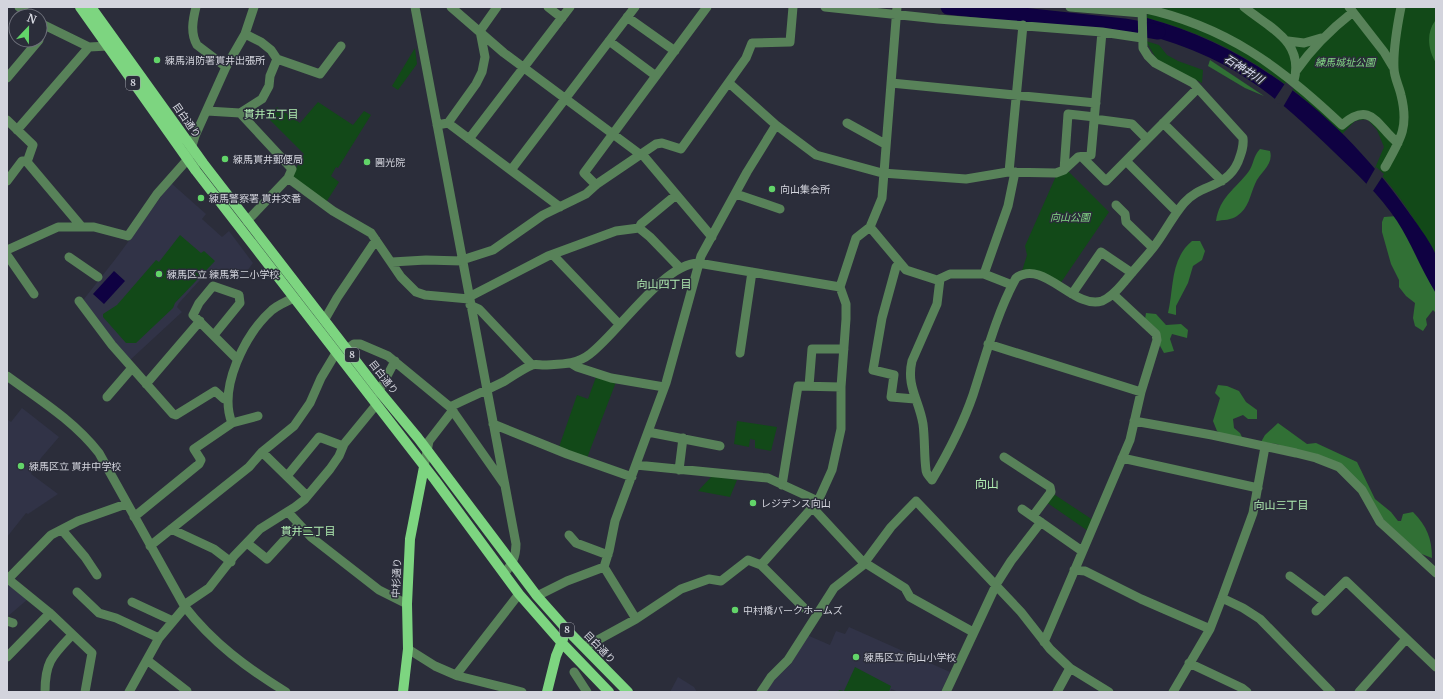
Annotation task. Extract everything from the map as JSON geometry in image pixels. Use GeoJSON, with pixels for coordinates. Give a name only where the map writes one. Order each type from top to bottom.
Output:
{"type":"FeatureCollection","features":[{"type":"Feature","properties":{"kind":"main road","name":"8"},"geometry":{"type":"LineString","coordinates":[[80,7],[188,159],[424,467],[519,594],[561,642],[609,692]]}},
{"type":"Feature","properties":{"kind":"main road","name":"目白通り"},"geometry":{"type":"LineString","coordinates":[[91,7],[192,147],[248,221],[427,451],[537,596],[569,632],[628,692]]}},
{"type":"Feature","properties":{"kind":"main road","name":"中杉通り"},"geometry":{"type":"LineString","coordinates":[[402,692],[408,649],[407,604],[410,539],[424,467]]}},
{"type":"Feature","properties":{"kind":"main road","name":"8"},"geometry":{"type":"LineString","coordinates":[[547,692],[561,642],[569,632]]}},
{"type":"Feature","properties":{"kind":"street"},"geometry":{"type":"LineString","coordinates":[[196,7],[192,28],[196,45],[226,67]]}},
{"type":"Feature","properties":{"kind":"street"},"geometry":{"type":"LineString","coordinates":[[7,250],[58,227],[94,227],[128,236],[157,194],[188,159],[226,67],[244,34],[254,7]]}},
{"type":"Feature","properties":{"kind":"street"},"geometry":{"type":"LineString","coordinates":[[415,7],[516,544],[516,554],[512,563],[504,574]]}},
{"type":"Feature","properties":{"kind":"street"},"geometry":{"type":"LineString","coordinates":[[451,7],[480,32],[565,99],[642,155],[712,237]]}},
{"type":"Feature","properties":{"kind":"street"},"geometry":{"type":"LineString","coordinates":[[437,125],[448,123],[476,84],[482,72],[485,57],[480,32],[497,7]]}},
{"type":"Feature","properties":{"kind":"street"},"geometry":{"type":"LineString","coordinates":[[548,7],[562,18]]}},
{"type":"Feature","properties":{"kind":"street"},"geometry":{"type":"LineString","coordinates":[[469,139],[570,7]]}},
{"type":"Feature","properties":{"kind":"street"},"geometry":{"type":"LineString","coordinates":[[511,170],[635,7]]}},
{"type":"Feature","properties":{"kind":"street"},"geometry":{"type":"LineString","coordinates":[[596,185],[584,173],[707,7]]}},
{"type":"Feature","properties":{"kind":"street"},"geometry":{"type":"LineString","coordinates":[[392,262],[462,260],[493,250],[543,215],[586,194],[596,185],[656,144],[662,143],[681,149],[746,58],[752,43],[790,42],[793,7]]}},
{"type":"Feature","properties":{"kind":"street"},"geometry":{"type":"LineString","coordinates":[[824,7],[897,11],[1102,32],[1142,38]]}},
{"type":"Feature","properties":{"kind":"street"},"geometry":{"type":"LineString","coordinates":[[1070,7],[1146,9],[1194,22],[1225,36],[1295,76],[1342,125],[1351,117],[1360,115],[1369,117],[1377,120],[1398,143]]}},
{"type":"Feature","properties":{"kind":"street"},"geometry":{"type":"LineString","coordinates":[[1244,7],[1288,41],[1294,50],[1295,76]]}},
{"type":"Feature","properties":{"kind":"street"},"geometry":{"type":"LineString","coordinates":[[1385,167],[1402,134],[1404,109],[1394,68],[1396,38],[1401,7]]}},
{"type":"Feature","properties":{"kind":"street"},"geometry":{"type":"LineString","coordinates":[[940,279],[936,304],[912,360],[910,370],[910,383],[921,415],[926,440],[926,472],[932,480],[960,427],[988,344],[1016,278],[1022,273],[1034,274],[1058,284],[1072,294],[1088,300],[1103,301],[1113,294],[1132,273],[1153,248],[1177,212],[1192,196],[1228,177],[1235,167],[1244,146],[1244,138],[1197,89],[1193,82],[1155,62],[1148,56],[1143,48],[1142,38],[1146,9]]}},
{"type":"Feature","properties":{"kind":"street"},"geometry":{"type":"LineString","coordinates":[[1295,76],[1322,38],[1351,10],[1384,52],[1394,68]]}},
{"type":"Feature","properties":{"kind":"street"},"geometry":{"type":"LineString","coordinates":[[761,565],[815,504],[832,470],[837,451],[841,429],[841,387],[846,304],[840,287],[856,238],[870,227],[882,198],[882,173],[897,11]]}},
{"type":"Feature","properties":{"kind":"street"},"geometry":{"type":"LineString","coordinates":[[627,17],[675,51]]}},
{"type":"Feature","properties":{"kind":"street"},"geometry":{"type":"LineString","coordinates":[[984,274],[1004,218],[1012,172],[1023,25]]}},
{"type":"Feature","properties":{"kind":"street"},"geometry":{"type":"LineString","coordinates":[[49,28],[89,47],[108,46]]}},
{"type":"Feature","properties":{"kind":"street"},"geometry":{"type":"LineString","coordinates":[[729,82],[776,125],[816,154],[882,173],[966,179],[1012,172],[1056,173],[1064,170],[1078,157],[1091,155],[1102,32]]}},
{"type":"Feature","properties":{"kind":"street"},"geometry":{"type":"LineString","coordinates":[[244,34],[261,42],[271,50],[277,59],[320,74],[341,46]]}},
{"type":"Feature","properties":{"kind":"street"},"geometry":{"type":"LineString","coordinates":[[1288,41],[1304,43],[1322,38]]}},
{"type":"Feature","properties":{"kind":"street"},"geometry":{"type":"LineString","coordinates":[[608,41],[656,76]]}},
{"type":"Feature","properties":{"kind":"street"},"geometry":{"type":"LineString","coordinates":[[17,130],[89,47]]}},
{"type":"Feature","properties":{"kind":"street"},"geometry":{"type":"LineString","coordinates":[[8,75],[31,48]]}},
{"type":"Feature","properties":{"kind":"street"},"geometry":{"type":"LineString","coordinates":[[207,111],[240,113],[265,96],[277,59]]}},
{"type":"Feature","properties":{"kind":"street"},"geometry":{"type":"LineString","coordinates":[[890,83],[1017,94],[1096,103]]}},
{"type":"Feature","properties":{"kind":"street"},"geometry":{"type":"LineString","coordinates":[[1082,156],[1106,181],[1197,89]]}},
{"type":"Feature","properties":{"kind":"street"},"geometry":{"type":"LineString","coordinates":[[240,113],[292,169],[288,178],[248,221]]}},
{"type":"Feature","properties":{"kind":"street"},"geometry":{"type":"LineString","coordinates":[[1064,170],[1068,114],[1132,124],[1147,139]]}},
{"type":"Feature","properties":{"kind":"street"},"geometry":{"type":"LineString","coordinates":[[7,120],[33,144],[27,161]]}},
{"type":"Feature","properties":{"kind":"street"},"geometry":{"type":"LineString","coordinates":[[448,123],[560,208]]}},
{"type":"Feature","properties":{"kind":"street"},"geometry":{"type":"LineString","coordinates":[[847,123],[885,144]]}},
{"type":"Feature","properties":{"kind":"street"},"geometry":{"type":"LineString","coordinates":[[1163,123],[1222,181]]}},
{"type":"Feature","properties":{"kind":"street"},"geometry":{"type":"LineString","coordinates":[[604,567],[615,521],[664,387],[698,263],[747,172],[776,125]]}},
{"type":"Feature","properties":{"kind":"street"},"geometry":{"type":"LineString","coordinates":[[7,181],[22,161],[27,161]]}},
{"type":"Feature","properties":{"kind":"street"},"geometry":{"type":"LineString","coordinates":[[27,161],[81,226]]}},
{"type":"Feature","properties":{"kind":"street"},"geometry":{"type":"LineString","coordinates":[[1126,161],[1177,212]]}},
{"type":"Feature","properties":{"kind":"street"},"geometry":{"type":"LineString","coordinates":[[288,178],[333,211],[371,233],[401,277],[416,292],[425,295],[469,300],[532,365]]}},
{"type":"Feature","properties":{"kind":"street"},"geometry":{"type":"LineString","coordinates":[[639,228],[641,224],[676,194]]}},
{"type":"Feature","properties":{"kind":"street"},"geometry":{"type":"LineString","coordinates":[[736,194],[780,209]]}},
{"type":"Feature","properties":{"kind":"street"},"geometry":{"type":"LineString","coordinates":[[1116,205],[1125,214],[1126,222],[1153,248]]}},
{"type":"Feature","properties":{"kind":"street"},"geometry":{"type":"LineString","coordinates":[[870,227],[906,270],[936,280],[950,274],[984,274],[1012,285]]}},
{"type":"Feature","properties":{"kind":"street"},"geometry":{"type":"LineString","coordinates":[[469,300],[548,256],[616,231],[639,228],[650,237],[680,268]]}},
{"type":"Feature","properties":{"kind":"street"},"geometry":{"type":"LineString","coordinates":[[325,320],[336,298],[376,240]]}},
{"type":"Feature","properties":{"kind":"street"},"geometry":{"type":"LineString","coordinates":[[1072,294],[1101,252],[1132,273]]}},
{"type":"Feature","properties":{"kind":"street"},"geometry":{"type":"LineString","coordinates":[[7,255],[34,294]]}},
{"type":"Feature","properties":{"kind":"street"},"geometry":{"type":"LineString","coordinates":[[553,255],[619,324]]}},
{"type":"Feature","properties":{"kind":"street"},"geometry":{"type":"LineString","coordinates":[[69,257],[98,277]]}},
{"type":"Feature","properties":{"kind":"street"},"geometry":{"type":"LineString","coordinates":[[424,467],[427,451],[432,437],[452,408],[532,365],[572,364],[589,355],[601,345],[619,324],[646,297],[680,268],[698,263],[840,287]]}},
{"type":"Feature","properties":{"kind":"street"},"geometry":{"type":"LineString","coordinates":[[900,263],[896,267],[882,318],[873,370],[894,375],[891,397],[915,400]]}},
{"type":"Feature","properties":{"kind":"street"},"geometry":{"type":"LineString","coordinates":[[740,353],[752,272]]}},
{"type":"Feature","properties":{"kind":"street"},"geometry":{"type":"LineString","coordinates":[[214,335],[240,303],[239,295],[213,286],[193,314],[214,335],[237,358]]}},
{"type":"Feature","properties":{"kind":"street"},"geometry":{"type":"LineString","coordinates":[[1044,642],[1082,551],[1094,528],[1130,440],[1141,392],[1157,340],[1156,334],[1113,294]]}},
{"type":"Feature","properties":{"kind":"street"},"geometry":{"type":"LineString","coordinates":[[232,423],[228,414],[228,399],[237,358],[249,337],[273,309],[294,298]]}},
{"type":"Feature","properties":{"kind":"street"},"geometry":{"type":"LineString","coordinates":[[79,301],[112,345],[173,414],[176,415],[215,391],[224,399],[228,399]]}},
{"type":"Feature","properties":{"kind":"street"},"geometry":{"type":"LineString","coordinates":[[146,384],[200,321]]}},
{"type":"Feature","properties":{"kind":"street"},"geometry":{"type":"LineString","coordinates":[[347,349],[354,344],[363,344],[395,361],[452,408],[506,486]]}},
{"type":"Feature","properties":{"kind":"street"},"geometry":{"type":"LineString","coordinates":[[988,344],[1141,392]]}},
{"type":"Feature","properties":{"kind":"street"},"geometry":{"type":"LineString","coordinates":[[808,386],[812,349],[844,349]]}},
{"type":"Feature","properties":{"kind":"street"},"geometry":{"type":"LineString","coordinates":[[150,546],[249,467],[262,452],[294,426],[310,403],[336,353]]}},
{"type":"Feature","properties":{"kind":"street"},"geometry":{"type":"LineString","coordinates":[[379,391],[395,361]]}},
{"type":"Feature","properties":{"kind":"street"},"geometry":{"type":"LineString","coordinates":[[572,364],[611,378],[664,387]]}},
{"type":"Feature","properties":{"kind":"street"},"geometry":{"type":"LineString","coordinates":[[108,396],[132,368]]}},
{"type":"Feature","properties":{"kind":"street"},"geometry":{"type":"LineString","coordinates":[[7,376],[85,435],[99,453],[150,546],[185,606],[197,622],[226,651],[252,671],[286,692]]}},
{"type":"Feature","properties":{"kind":"street"},"geometry":{"type":"LineString","coordinates":[[782,485],[798,386],[841,387]]}},
{"type":"Feature","properties":{"kind":"street"},"geometry":{"type":"LineString","coordinates":[[129,692],[159,638],[185,606],[209,588],[247,543],[268,523],[288,512],[307,496],[339,456],[343,446],[376,405]]}},
{"type":"Feature","properties":{"kind":"street"},"geometry":{"type":"LineString","coordinates":[[134,517],[199,464],[201,460],[194,450],[232,423],[258,416]]}},
{"type":"Feature","properties":{"kind":"street"},"geometry":{"type":"LineString","coordinates":[[1134,421],[1212,435],[1316,458],[1339,467],[1362,490],[1380,522],[1436,573]]}},
{"type":"Feature","properties":{"kind":"street"},"geometry":{"type":"LineString","coordinates":[[493,424],[567,454],[632,477]]}},
{"type":"Feature","properties":{"kind":"street"},"geometry":{"type":"LineString","coordinates":[[648,432],[720,446]]}},
{"type":"Feature","properties":{"kind":"street"},"geometry":{"type":"LineString","coordinates":[[287,476],[319,437],[343,446]]}},
{"type":"Feature","properties":{"kind":"street"},"geometry":{"type":"LineString","coordinates":[[679,470],[683,438]]}},
{"type":"Feature","properties":{"kind":"street"},"geometry":{"type":"LineString","coordinates":[[1173,692],[1210,629],[1222,598],[1253,513],[1265,447]]}},
{"type":"Feature","properties":{"kind":"street"},"geometry":{"type":"LineString","coordinates":[[262,452],[307,496]]}},
{"type":"Feature","properties":{"kind":"street"},"geometry":{"type":"LineString","coordinates":[[1004,458],[1050,488],[1051,492],[1033,516]]}},
{"type":"Feature","properties":{"kind":"street"},"geometry":{"type":"LineString","coordinates":[[1122,458],[1258,488]]}},
{"type":"Feature","properties":{"kind":"street"},"geometry":{"type":"LineString","coordinates":[[636,465],[768,478],[815,504],[864,562],[905,588],[910,597],[973,632]]}},
{"type":"Feature","properties":{"kind":"street"},"geometry":{"type":"LineString","coordinates":[[761,692],[771,677],[788,660],[834,588],[864,562],[891,527],[916,501],[1021,612],[1050,649],[1070,668],[1108,692]]}},
{"type":"Feature","properties":{"kind":"street"},"geometry":{"type":"LineString","coordinates":[[85,692],[92,653],[50,613],[8,579],[52,536],[78,521],[126,504]]}},
{"type":"Feature","properties":{"kind":"street"},"geometry":{"type":"LineString","coordinates":[[1022,509],[1082,551]]}},
{"type":"Feature","properties":{"kind":"street"},"geometry":{"type":"LineString","coordinates":[[288,512],[311,538],[379,590],[407,604]]}},
{"type":"Feature","properties":{"kind":"street"},"geometry":{"type":"LineString","coordinates":[[946,692],[995,586],[1041,522]]}},
{"type":"Feature","properties":{"kind":"street"},"geometry":{"type":"LineString","coordinates":[[247,543],[267,560],[299,524]]}},
{"type":"Feature","properties":{"kind":"street"},"geometry":{"type":"LineString","coordinates":[[172,529],[214,550],[231,562]]}},
{"type":"Feature","properties":{"kind":"street"},"geometry":{"type":"LineString","coordinates":[[62,530],[85,557],[97,575]]}},
{"type":"Feature","properties":{"kind":"street"},"geometry":{"type":"LineString","coordinates":[[569,535],[576,543],[608,555]]}},
{"type":"Feature","properties":{"kind":"street"},"geometry":{"type":"LineString","coordinates":[[585,647],[636,619],[680,589],[709,579],[721,581],[748,560],[761,565],[804,608]]}},
{"type":"Feature","properties":{"kind":"street"},"geometry":{"type":"LineString","coordinates":[[537,596],[566,580],[604,567]]}},
{"type":"Feature","properties":{"kind":"street"},"geometry":{"type":"LineString","coordinates":[[604,567],[636,619]]}},
{"type":"Feature","properties":{"kind":"street"},"geometry":{"type":"LineString","coordinates":[[1074,570],[1085,571],[1141,599],[1210,629]]}},
{"type":"Feature","properties":{"kind":"street"},"geometry":{"type":"LineString","coordinates":[[1290,576],[1325,602]]}},
{"type":"Feature","properties":{"kind":"street"},"geometry":{"type":"LineString","coordinates":[[1316,612],[1346,581],[1436,667]]}},
{"type":"Feature","properties":{"kind":"street"},"geometry":{"type":"LineString","coordinates":[[77,592],[99,613],[116,618],[159,638]]}},
{"type":"Feature","properties":{"kind":"street"},"geometry":{"type":"LineString","coordinates":[[456,675],[519,594]]}},
{"type":"Feature","properties":{"kind":"street"},"geometry":{"type":"LineString","coordinates":[[1222,598],[1243,608],[1260,619],[1331,692]]}},
{"type":"Feature","properties":{"kind":"street"},"geometry":{"type":"LineString","coordinates":[[132,602],[173,621]]}},
{"type":"Feature","properties":{"kind":"street"},"geometry":{"type":"LineString","coordinates":[[7,657],[50,613]]}},
{"type":"Feature","properties":{"kind":"street"},"geometry":{"type":"LineString","coordinates":[[44,692],[45,673],[52,656],[72,635]]}},
{"type":"Feature","properties":{"kind":"street"},"geometry":{"type":"LineString","coordinates":[[1360,692],[1406,639]]}},
{"type":"Feature","properties":{"kind":"street"},"geometry":{"type":"LineString","coordinates":[[408,649],[435,666],[456,675],[502,690],[522,692]]}},
{"type":"Feature","properties":{"kind":"street"},"geometry":{"type":"LineString","coordinates":[[147,660],[187,691],[186,692]]}},
{"type":"Feature","properties":{"kind":"street"},"geometry":{"type":"LineString","coordinates":[[1189,663],[1242,688],[1247,692]]}},
{"type":"Feature","properties":{"kind":"street"},"geometry":{"type":"LineString","coordinates":[[1058,692],[1070,668]]}},
{"type":"Feature","properties":{"kind":"street"},"geometry":{"type":"LineString","coordinates":[[574,672],[586,692]]}},
{"type":"Feature","properties":{"kind":"shaded area"},"geometry":{"type":"Polygon","coordinates":[[[171,183],[206,214],[202,219],[222,237],[229,231],[253,263],[244,275],[209,270],[179,303],[177,307],[182,312],[129,361],[85,304],[84,299],[171,183]]]}},
{"type":"Feature","properties":{"kind":"shaded area","name":"練馬区立 貫井中学校"},"geometry":{"type":"Polygon","coordinates":[[[22,408],[59,437],[41,458],[31,474],[58,494],[28,514],[26,513],[7,537],[7,419],[11,422],[22,408]]]}},
{"type":"Feature","properties":{"kind":"shaded area"},"geometry":{"type":"Polygon","coordinates":[[[7,581],[28,599],[7,617],[7,581]]]}},
{"type":"Feature","properties":{"kind":"shaded area","name":"練馬区立 向山小学校"},"geometry":{"type":"Polygon","coordinates":[[[849,627],[950,672],[941,692],[899,692],[891,689],[890,692],[766,692],[773,681],[791,664],[807,635],[830,645],[836,631],[845,634],[849,627]]]}},
{"type":"Feature","properties":{"kind":"shaded area"},"geometry":{"type":"Polygon","coordinates":[[[678,677],[694,687],[697,692],[670,692],[678,677]]]}},
{"type":"Feature","properties":{"kind":"green space","name":"練馬城址公園"},"geometry":{"type":"Polygon","coordinates":[[[1148,7],[1436,7],[1436,255],[1400,199],[1375,168],[1384,147],[1377,130],[1367,119],[1355,121],[1342,134],[1298,94],[1266,71],[1218,44],[1183,29],[1147,18],[1148,7]]]}},
{"type":"Feature","properties":{"kind":"green space"},"geometry":{"type":"Polygon","coordinates":[[[1435,21],[1436,63],[1431,53],[1429,42],[1430,31],[1435,21]]]}},
{"type":"Feature","properties":{"kind":"green space"},"geometry":{"type":"Polygon","coordinates":[[[1146,41],[1159,45],[1167,55],[1178,61],[1203,70],[1202,83],[1157,60],[1146,41]]]}},
{"type":"Feature","properties":{"kind":"green space"},"geometry":{"type":"Polygon","coordinates":[[[415,48],[417,64],[398,90],[392,86],[415,48]]]}},
{"type":"Feature","properties":{"kind":"green space"},"geometry":{"type":"Polygon","coordinates":[[[1210,60],[1264,96],[1245,88],[1208,66],[1210,60]]]}},
{"type":"Feature","properties":{"kind":"green space"},"geometry":{"type":"Polygon","coordinates":[[[318,102],[353,125],[364,111],[371,115],[338,168],[336,167],[331,176],[339,182],[325,204],[291,177],[304,154],[267,117],[277,107],[300,123],[318,102]]]}},
{"type":"Feature","properties":{"kind":"green space"},"geometry":{"type":"Polygon","coordinates":[[[1260,149],[1270,151],[1271,156],[1268,164],[1255,184],[1247,205],[1241,213],[1235,217],[1227,220],[1216,221],[1221,205],[1249,171],[1256,154],[1260,149]]]}},
{"type":"Feature","properties":{"kind":"green space","name":"向山公園"},"geometry":{"type":"Polygon","coordinates":[[[1068,171],[1109,212],[1060,284],[1022,271],[1027,255],[1025,246],[1056,176],[1068,171]]]}},
{"type":"Feature","properties":{"kind":"green space"},"geometry":{"type":"Polygon","coordinates":[[[1397,216],[1436,294],[1436,313],[1433,310],[1426,319],[1427,325],[1423,331],[1415,326],[1413,318],[1415,303],[1406,296],[1399,287],[1399,280],[1391,264],[1382,232],[1382,222],[1384,217],[1397,216]]]}},
{"type":"Feature","properties":{"kind":"green space"},"geometry":{"type":"Polygon","coordinates":[[[180,235],[201,253],[204,251],[215,261],[175,303],[173,308],[136,343],[126,343],[103,317],[103,314],[117,305],[156,260],[159,262],[180,235]]]}},
{"type":"Feature","properties":{"kind":"green space"},"geometry":{"type":"Polygon","coordinates":[[[1192,241],[1200,241],[1205,251],[1202,260],[1193,266],[1188,283],[1176,306],[1176,315],[1168,313],[1176,265],[1185,248],[1192,241]]]}},
{"type":"Feature","properties":{"kind":"green space"},"geometry":{"type":"Polygon","coordinates":[[[1146,313],[1156,314],[1166,325],[1181,324],[1188,330],[1187,338],[1172,334],[1170,339],[1174,351],[1164,353],[1145,319],[1146,313]]]}},
{"type":"Feature","properties":{"kind":"green space"},"geometry":{"type":"Polygon","coordinates":[[[596,377],[616,382],[587,458],[559,447],[577,395],[588,399],[596,377]]]}},
{"type":"Feature","properties":{"kind":"green space"},"geometry":{"type":"Polygon","coordinates":[[[1218,385],[1227,386],[1239,391],[1246,402],[1257,410],[1257,419],[1248,419],[1243,415],[1233,419],[1234,428],[1240,433],[1243,439],[1228,437],[1217,431],[1213,421],[1220,398],[1215,393],[1218,385]]]}},
{"type":"Feature","properties":{"kind":"green space"},"geometry":{"type":"Polygon","coordinates":[[[737,421],[777,427],[771,451],[755,448],[755,440],[750,439],[749,447],[734,444],[737,421]]]}},
{"type":"Feature","properties":{"kind":"green space"},"geometry":{"type":"Polygon","coordinates":[[[1278,423],[1307,444],[1316,443],[1357,462],[1375,499],[1391,512],[1398,521],[1401,521],[1403,514],[1413,512],[1422,522],[1430,539],[1432,558],[1419,553],[1371,508],[1342,471],[1277,444],[1261,442],[1265,435],[1278,423]]]}},
{"type":"Feature","properties":{"kind":"green space"},"geometry":{"type":"Polygon","coordinates":[[[712,476],[737,480],[730,497],[698,491],[712,476]]]}},
{"type":"Feature","properties":{"kind":"green space"},"geometry":{"type":"Polygon","coordinates":[[[1052,493],[1093,520],[1088,531],[1046,502],[1052,493]]]}},
{"type":"Feature","properties":{"kind":"green space"},"geometry":{"type":"Polygon","coordinates":[[[855,667],[891,686],[889,692],[838,692],[839,690],[844,691],[855,667]]]}},
{"type":"Feature","properties":{"kind":"water"},"geometry":{"type":"Polygon","coordinates":[[[1147,18],[1187,31],[1224,48],[1260,68],[1294,91],[1325,117],[1355,146],[1382,177],[1428,240],[1436,256],[1436,293],[1397,221],[1390,211],[1367,185],[1312,131],[1270,95],[1227,67],[1177,44],[1147,35],[1147,18]]]}},
{"type":"Feature","properties":{"kind":"water"},"geometry":{"type":"Polygon","coordinates":[[[114,271],[125,281],[104,304],[93,294],[114,271]]]}},
{"type":"Feature","properties":{"kind":"pier"},"geometry":{"type":"Polygon","coordinates":[[[1286,82],[1294,88],[1283,107],[1274,100],[1286,82]]]}},
{"type":"Feature","properties":{"kind":"pier"},"geometry":{"type":"Polygon","coordinates":[[[1376,167],[1384,174],[1371,194],[1365,186],[1376,167]]]}},
{"type":"Feature","properties":{"kind":"waterway","name":"石神井川"},"geometry":{"type":"LineString","coordinates":[[948,7],[1124,26],[1158,32]]}},
{"type":"Feature","properties":{"kind":"place","name":"練馬消防署貫井出張所"},"geometry":{"type":"Point","coordinates":[157,60]}},
{"type":"Feature","properties":{"kind":"place","name":"練馬貫井郵便局"},"geometry":{"type":"Point","coordinates":[225,159]}},
{"type":"Feature","properties":{"kind":"place","name":"圓光院"},"geometry":{"type":"Point","coordinates":[367,162]}},
{"type":"Feature","properties":{"kind":"place","name":"向山集会所"},"geometry":{"type":"Point","coordinates":[772,189]}},
{"type":"Feature","properties":{"kind":"place","name":"練馬警察署 貫井交番"},"geometry":{"type":"Point","coordinates":[201,198]}},
{"type":"Feature","properties":{"kind":"place","name":"練馬区立 練馬第二小学校"},"geometry":{"type":"Point","coordinates":[159,274]}},
{"type":"Feature","properties":{"kind":"place","name":"練馬区立 貫井中学校"},"geometry":{"type":"Point","coordinates":[21,466]}},
{"type":"Feature","properties":{"kind":"place","name":"レジデンス向山"},"geometry":{"type":"Point","coordinates":[753,503]}},
{"type":"Feature","properties":{"kind":"place","name":"中村橋パークホームズ"},"geometry":{"type":"Point","coordinates":[735,610]}},
{"type":"Feature","properties":{"kind":"place","name":"練馬区立 向山小学校"},"geometry":{"type":"Point","coordinates":[856,657]}},
{"type":"Feature","properties":{"kind":"district","name":"貫井五丁目"},"geometry":{"type":"Point","coordinates":[271,114]}},
{"type":"Feature","properties":{"kind":"district","name":"向山四丁目"},"geometry":{"type":"Point","coordinates":[664,284]}},
{"type":"Feature","properties":{"kind":"district","name":"向山"},"geometry":{"type":"Point","coordinates":[987,484]}},
{"type":"Feature","properties":{"kind":"district","name":"向山三丁目"},"geometry":{"type":"Point","coordinates":[1281,505]}},
{"type":"Feature","properties":{"kind":"district","name":"貫井二丁目"},"geometry":{"type":"Point","coordinates":[308,531]}}]}
